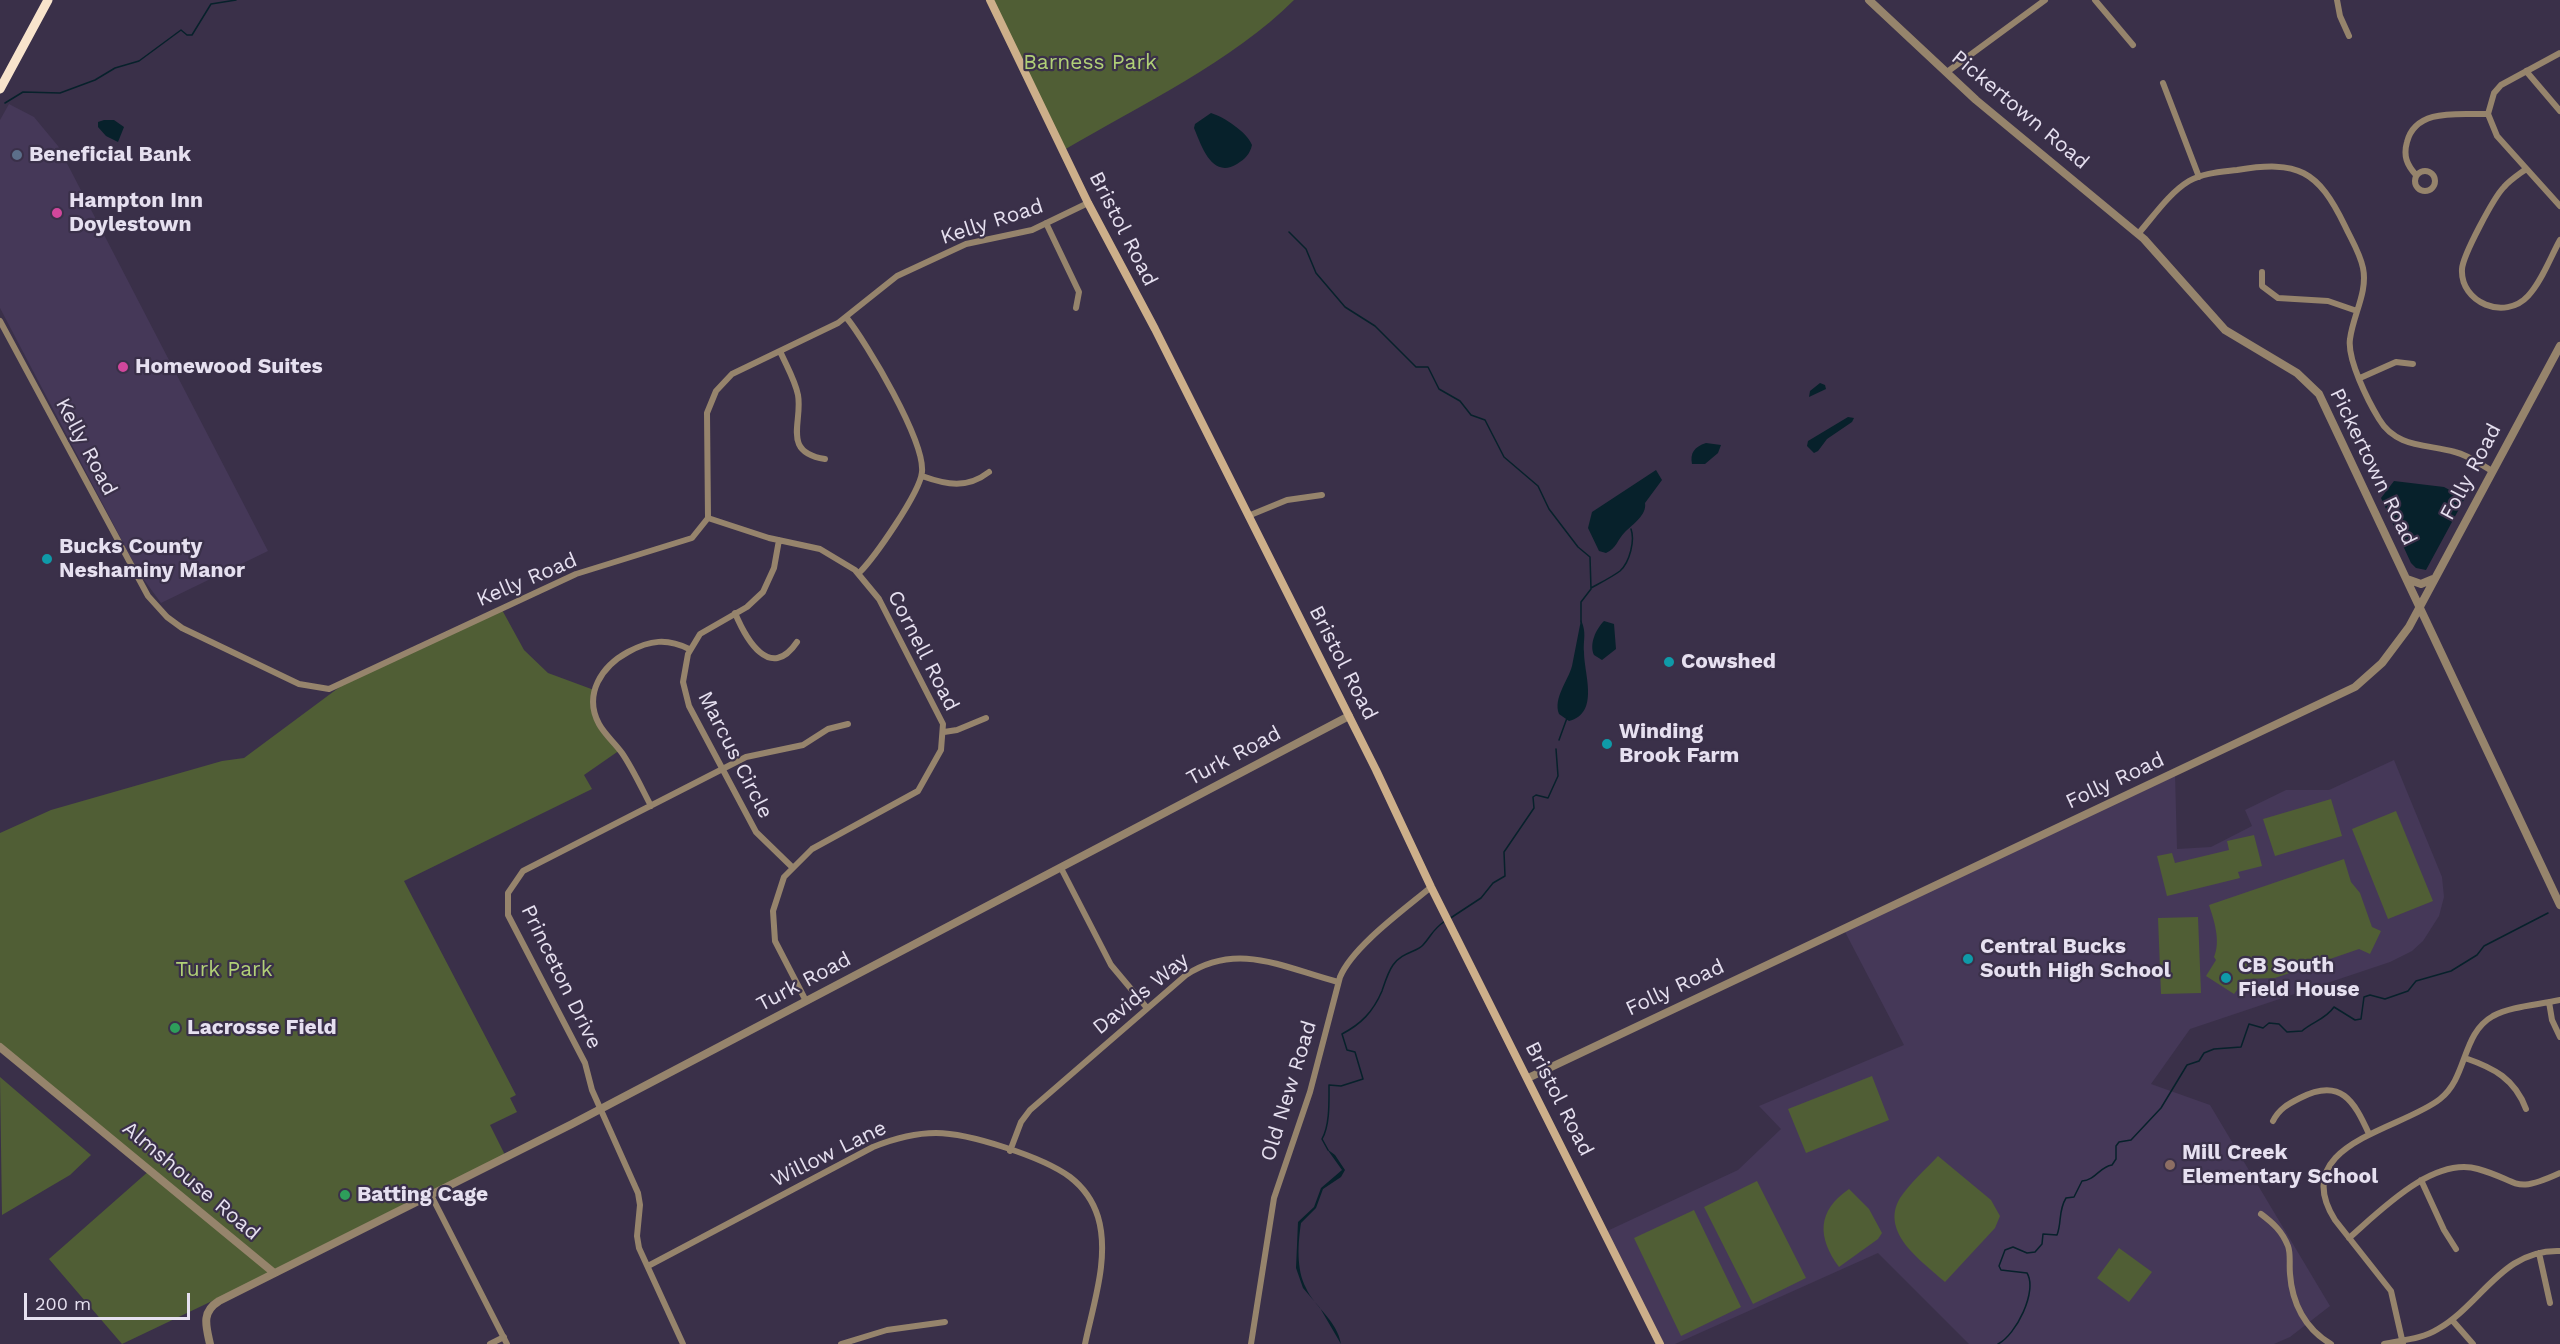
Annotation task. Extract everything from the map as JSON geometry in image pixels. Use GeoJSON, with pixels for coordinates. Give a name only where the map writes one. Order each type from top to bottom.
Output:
{"type":"FeatureCollection","features":[{"type":"Feature","properties":{"kind":"highway"},"geometry":{"type":"LineString","coordinates":[[0,89],[48,0]]}},
{"type":"Feature","properties":{"kind":"main road","name":"Bristol Road"},"geometry":{"type":"LineString","coordinates":[[990,0],[1088,203],[1349,716],[1431,887],[1660,1344]]}},
{"type":"Feature","properties":{"kind":"street","name":"Pickertown Road"},"geometry":{"type":"LineString","coordinates":[[1869,0],[2001,121],[2138,234],[2163,258],[2225,330],[2297,373],[2319,394],[2560,905]]}},
{"type":"Feature","properties":{"kind":"street"},"geometry":{"type":"LineString","coordinates":[[1947,72],[2044,0]]}},
{"type":"Feature","properties":{"kind":"street"},"geometry":{"type":"LineString","coordinates":[[2095,0],[2133,45]]}},
{"type":"Feature","properties":{"kind":"street"},"geometry":{"type":"LineString","coordinates":[[2337,0],[2340,16],[2349,36]]}},
{"type":"Feature","properties":{"kind":"street"},"geometry":{"type":"LineString","coordinates":[[2560,53],[2526,70],[2498,88],[2491,100],[2488,114],[2495,133],[2560,206]]}},
{"type":"Feature","properties":{"kind":"street"},"geometry":{"type":"LineString","coordinates":[[2526,70],[2560,111]]}},
{"type":"Feature","properties":{"kind":"street"},"geometry":{"type":"LineString","coordinates":[[2163,83],[2199,177]]}},
{"type":"Feature","properties":{"kind":"street"},"geometry":{"type":"LineString","coordinates":[[2416,175],[2408,165],[2406,148],[2410,134],[2419,123],[2437,115],[2488,114]]}},
{"type":"Feature","properties":{"kind":"street"},"geometry":{"type":"LineString","coordinates":[[2138,234],[2182,186],[2199,177],[2269,165],[2297,170],[2320,185],[2331,198],[2363,265],[2365,283],[2349,344],[2352,362],[2379,420],[2396,437],[2407,443],[2456,452],[2492,471]]}},
{"type":"Feature","properties":{"kind":"street"},"geometry":{"type":"LineString","coordinates":[[2526,169],[2500,191],[2468,250],[2462,269],[2465,286],[2477,300],[2488,306],[2502,308],[2516,305],[2532,291],[2560,240]]}},
{"type":"Feature","properties":{"kind":"street","name":"Kelly Road"},"geometry":{"type":"LineString","coordinates":[[0,321],[148,596],[167,617],[182,628],[311,688],[329,689],[341,686],[576,574],[686,541],[697,535],[708,518],[707,419],[712,398],[721,384],[732,374],[846,317],[897,276],[966,244],[1024,233],[1088,203]]}},
{"type":"Feature","properties":{"kind":"street"},"geometry":{"type":"LineString","coordinates":[[1046,224],[1079,292],[1076,308]]}},
{"type":"Feature","properties":{"kind":"street"},"geometry":{"type":"LineString","coordinates":[[2262,272],[2262,286],[2278,298],[2328,301],[2357,311]]}},
{"type":"Feature","properties":{"kind":"street"},"geometry":{"type":"LineString","coordinates":[[846,317],[866,344],[916,442],[921,458],[922,476],[907,506],[859,573]]}},
{"type":"Feature","properties":{"kind":"street","name":"Folly Road"},"geometry":{"type":"LineString","coordinates":[[1528,1078],[2340,697],[2366,680],[2410,626],[2560,346]]}},
{"type":"Feature","properties":{"kind":"street"},"geometry":{"type":"LineString","coordinates":[[780,351],[798,395],[797,438],[803,450],[812,456],[825,459]]}},
{"type":"Feature","properties":{"kind":"street"},"geometry":{"type":"LineString","coordinates":[[2360,378],[2396,362],[2412,364]]}},
{"type":"Feature","properties":{"kind":"street"},"geometry":{"type":"LineString","coordinates":[[922,476],[955,485],[978,481],[989,472]]}},
{"type":"Feature","properties":{"kind":"street"},"geometry":{"type":"LineString","coordinates":[[1248,516],[1287,500],[1322,495]]}},
{"type":"Feature","properties":{"kind":"street","name":"Cornell Road"},"geometry":{"type":"LineString","coordinates":[[708,518],[779,540],[820,549],[845,562],[859,573],[879,599],[939,715],[944,732],[941,750],[918,791],[822,842],[792,867],[778,893],[773,921],[777,949],[806,1001]]}},
{"type":"Feature","properties":{"kind":"street"},"geometry":{"type":"LineString","coordinates":[[651,806],[623,754],[599,726],[595,715],[594,690],[605,667],[641,645],[666,641],[689,649],[700,634],[753,603],[763,592],[774,568],[779,540]]}},
{"type":"Feature","properties":{"kind":"street"},"geometry":{"type":"LineString","coordinates":[[2407,579],[2421,584],[2436,576]]}},
{"type":"Feature","properties":{"kind":"street"},"geometry":{"type":"LineString","coordinates":[[735,613],[744,635],[759,653],[781,657],[787,654],[797,642]]}},
{"type":"Feature","properties":{"kind":"street"},"geometry":{"type":"LineString","coordinates":[[2410,626],[2418,622],[2430,627]]}},
{"type":"Feature","properties":{"kind":"street","name":"Marcus Circle"},"geometry":{"type":"LineString","coordinates":[[689,649],[684,670],[685,695],[756,832],[792,867]]}},
{"type":"Feature","properties":{"kind":"street","name":"Turk Road"},"geometry":{"type":"LineString","coordinates":[[273,1272],[602,1108],[1349,716]]}},
{"type":"Feature","properties":{"kind":"street"},"geometry":{"type":"LineString","coordinates":[[944,732],[957,730],[986,718]]}},
{"type":"Feature","properties":{"kind":"street","name":"Princeton Drive"},"geometry":{"type":"LineString","coordinates":[[602,1108],[592,1090],[585,1063],[508,915],[506,905],[511,887],[523,871],[756,754],[803,745],[828,729],[848,724]]}},
{"type":"Feature","properties":{"kind":"street"},"geometry":{"type":"LineString","coordinates":[[1061,868],[1111,965],[1147,1008]]}},
{"type":"Feature","properties":{"kind":"street","name":"Old New Road"},"geometry":{"type":"LineString","coordinates":[[1251,1344],[1274,1200],[1310,1092],[1338,982],[1354,955],[1431,887]]}},
{"type":"Feature","properties":{"kind":"street","name":"Davids Way"},"geometry":{"type":"LineString","coordinates":[[1010,1151],[1021,1122],[1030,1110],[1186,975],[1201,966],[1222,958],[1256,959],[1338,982]]}},
{"type":"Feature","properties":{"kind":"street"},"geometry":{"type":"LineString","coordinates":[[2402,1342],[2391,1291],[2349,1238],[2328,1207],[2326,1178],[2340,1152],[2369,1134],[2437,1102],[2451,1087],[2473,1036],[2487,1020],[2502,1013],[2560,1000]]}},
{"type":"Feature","properties":{"kind":"street"},"geometry":{"type":"LineString","coordinates":[[2549,1002],[2552,1020],[2560,1037]]}},
{"type":"Feature","properties":{"kind":"street","name":"Almshouse Road"},"geometry":{"type":"LineString","coordinates":[[0,1047],[273,1272]]}},
{"type":"Feature","properties":{"kind":"street"},"geometry":{"type":"LineString","coordinates":[[2465,1058],[2500,1072],[2518,1090],[2526,1109]]}},
{"type":"Feature","properties":{"kind":"street"},"geometry":{"type":"LineString","coordinates":[[2273,1121],[2285,1106],[2312,1092],[2331,1090],[2352,1101],[2369,1134]]}},
{"type":"Feature","properties":{"kind":"street"},"geometry":{"type":"LineString","coordinates":[[602,1108],[638,1193],[640,1205],[637,1236],[683,1344]]}},
{"type":"Feature","properties":{"kind":"street","name":"Willow Lane"},"geometry":{"type":"LineString","coordinates":[[648,1266],[884,1143],[910,1135],[947,1134],[974,1138],[1053,1167],[1069,1176],[1087,1195],[1097,1213],[1102,1234],[1102,1250],[1085,1344]]}},
{"type":"Feature","properties":{"kind":"street"},"geometry":{"type":"LineString","coordinates":[[2349,1238],[2421,1180],[2459,1167],[2477,1168],[2520,1186],[2536,1184],[2560,1173]]}},
{"type":"Feature","properties":{"kind":"street"},"geometry":{"type":"LineString","coordinates":[[2421,1180],[2456,1250]]}},
{"type":"Feature","properties":{"kind":"street"},"geometry":{"type":"LineString","coordinates":[[431,1195],[506,1341],[490,1344]]}},
{"type":"Feature","properties":{"kind":"street"},"geometry":{"type":"LineString","coordinates":[[2261,1214],[2279,1228],[2289,1248],[2292,1294],[2298,1310],[2314,1331],[2328,1343]]}},
{"type":"Feature","properties":{"kind":"street"},"geometry":{"type":"LineString","coordinates":[[2384,1344],[2427,1335],[2452,1320],[2506,1268],[2539,1253],[2560,1251]]}},
{"type":"Feature","properties":{"kind":"street"},"geometry":{"type":"LineString","coordinates":[[2539,1253],[2550,1303]]}},
{"type":"Feature","properties":{"kind":"street"},"geometry":{"type":"LineString","coordinates":[[210,1344],[205,1317],[209,1307],[273,1272]]}},
{"type":"Feature","properties":{"kind":"street"},"geometry":{"type":"LineString","coordinates":[[2452,1320],[2473,1344]]}},
{"type":"Feature","properties":{"kind":"street"},"geometry":{"type":"LineString","coordinates":[[842,1344],[887,1330],[945,1322]]}},
{"type":"Feature","properties":{"kind":"shaded area"},"geometry":{"type":"Polygon","coordinates":[[[9,104],[34,117],[58,146],[268,551],[161,603],[139,573],[0,308],[0,120],[9,104]]]}},
{"type":"Feature","properties":{"kind":"shaded area"},"geometry":{"type":"Polygon","coordinates":[[[2394,760],[2442,877],[2444,897],[2439,916],[2423,941],[2412,951],[2390,962],[2190,1029],[2151,1084],[2210,1105],[2330,1306],[2290,1337],[2274,1344],[1969,1344],[1878,1253],[1675,1344],[1660,1344],[1605,1232],[1738,1170],[1781,1129],[1759,1106],[1904,1045],[1843,928],[2175,773],[2177,849],[2211,847],[2252,826],[2245,810],[2286,790],[2329,790],[2394,760]]]}},
{"type":"Feature","properties":{"kind":"green space","name":"Barness Park"},"geometry":{"type":"Polygon","coordinates":[[[990,0],[1294,0],[1270,22],[1214,63],[1064,150],[990,0]]]}},
{"type":"Feature","properties":{"kind":"green space","name":"Turk Park"},"geometry":{"type":"Polygon","coordinates":[[[501,608],[524,650],[548,673],[594,690],[595,715],[620,750],[584,775],[592,789],[404,881],[516,1095],[510,1098],[517,1112],[490,1125],[505,1155],[273,1272],[122,1344],[49,1259],[150,1170],[0,1047],[0,833],[51,810],[222,761],[244,758],[341,686],[501,608]]]}},
{"type":"Feature","properties":{"kind":"green space"},"geometry":{"type":"Polygon","coordinates":[[[2331,799],[2342,836],[2275,856],[2263,819],[2331,799]]]}},
{"type":"Feature","properties":{"kind":"green space"},"geometry":{"type":"Polygon","coordinates":[[[2396,811],[2433,901],[2388,919],[2352,829],[2396,811]]]}},
{"type":"Feature","properties":{"kind":"green space"},"geometry":{"type":"Polygon","coordinates":[[[2254,835],[2262,866],[2238,872],[2240,878],[2167,896],[2157,856],[2172,853],[2175,863],[2229,850],[2227,841],[2254,835]]]}},
{"type":"Feature","properties":{"kind":"green space"},"geometry":{"type":"Polygon","coordinates":[[[2344,859],[2351,882],[2360,893],[2372,927],[2381,931],[2370,954],[2359,949],[2275,978],[2245,979],[2234,994],[2206,976],[2216,960],[2214,957],[2217,944],[2209,905],[2344,859]]]}},
{"type":"Feature","properties":{"kind":"green space"},"geometry":{"type":"Polygon","coordinates":[[[2198,917],[2201,993],[2161,994],[2158,918],[2198,917]]]}},
{"type":"Feature","properties":{"kind":"green space"},"geometry":{"type":"Polygon","coordinates":[[[1872,1076],[1889,1120],[1806,1153],[1788,1109],[1872,1076]]]}},
{"type":"Feature","properties":{"kind":"green space"},"geometry":{"type":"Polygon","coordinates":[[[0,1077],[91,1155],[70,1175],[2,1215],[0,1077]]]}},
{"type":"Feature","properties":{"kind":"green space"},"geometry":{"type":"Polygon","coordinates":[[[1938,1156],[1991,1200],[2000,1216],[1995,1228],[1945,1282],[1906,1246],[1895,1223],[1895,1211],[1900,1198],[1938,1156]]]}},
{"type":"Feature","properties":{"kind":"green space"},"geometry":{"type":"Polygon","coordinates":[[[1757,1181],[1806,1278],[1753,1304],[1704,1207],[1757,1181]]]}},
{"type":"Feature","properties":{"kind":"green space"},"geometry":{"type":"Polygon","coordinates":[[[1849,1189],[1869,1209],[1882,1233],[1878,1239],[1839,1267],[1827,1245],[1824,1225],[1831,1206],[1849,1189]]]}},
{"type":"Feature","properties":{"kind":"green space"},"geometry":{"type":"Polygon","coordinates":[[[1694,1210],[1741,1307],[1681,1336],[1634,1238],[1694,1210]]]}},
{"type":"Feature","properties":{"kind":"green space"},"geometry":{"type":"Polygon","coordinates":[[[2119,1248],[2152,1272],[2129,1302],[2097,1278],[2119,1248]]]}},
{"type":"Feature","properties":{"kind":"water"},"geometry":{"type":"Polygon","coordinates":[[[1211,113],[1235,126],[1252,145],[1247,156],[1228,168],[1221,167],[1209,159],[1194,128],[1195,124],[1211,113]]]}},
{"type":"Feature","properties":{"kind":"water"},"geometry":{"type":"Polygon","coordinates":[[[114,120],[124,127],[118,142],[106,136],[98,127],[98,122],[114,120]]]}},
{"type":"Feature","properties":{"kind":"water"},"geometry":{"type":"Polygon","coordinates":[[[1820,383],[1825,385],[1826,389],[1809,397],[1810,391],[1820,383]]]}},
{"type":"Feature","properties":{"kind":"water"},"geometry":{"type":"Polygon","coordinates":[[[1848,417],[1854,418],[1852,422],[1827,439],[1818,451],[1814,453],[1807,446],[1808,441],[1848,417]]]}},
{"type":"Feature","properties":{"kind":"water"},"geometry":{"type":"Polygon","coordinates":[[[1706,443],[1721,445],[1718,453],[1705,464],[1692,464],[1694,451],[1698,446],[1706,443]]]}},
{"type":"Feature","properties":{"kind":"water"},"geometry":{"type":"Polygon","coordinates":[[[1656,470],[1662,480],[1645,503],[1642,515],[1612,549],[1606,553],[1599,551],[1588,528],[1592,512],[1656,470]]]}},
{"type":"Feature","properties":{"kind":"water"},"geometry":{"type":"Polygon","coordinates":[[[2394,481],[2444,487],[2465,498],[2426,570],[2416,568],[2411,563],[2381,498],[2394,481]]]}},
{"type":"Feature","properties":{"kind":"water"},"geometry":{"type":"Polygon","coordinates":[[[1581,620],[1584,633],[1587,701],[1579,717],[1569,721],[1559,714],[1558,702],[1572,666],[1581,620]]]}},
{"type":"Feature","properties":{"kind":"water"},"geometry":{"type":"Polygon","coordinates":[[[1604,621],[1614,624],[1616,649],[1602,660],[1594,655],[1592,646],[1596,632],[1604,621]]]}},
{"type":"Feature","properties":{"kind":"water"},"geometry":{"type":"Polygon","coordinates":[[[1327,1149],[1335,1155],[1345,1170],[1341,1177],[1323,1189],[1316,1208],[1301,1223],[1299,1239],[1301,1273],[1314,1302],[1303,1288],[1296,1268],[1298,1222],[1314,1207],[1321,1188],[1342,1170],[1327,1149]]]}},
{"type":"Feature","properties":{"kind":"water"},"geometry":{"type":"Polygon","coordinates":[[[1320,1309],[1331,1321],[1341,1344],[1320,1309]]]}},
{"type":"Feature","properties":{"kind":"waterway"},"geometry":{"type":"LineString","coordinates":[[5,103],[23,92],[60,93],[95,80],[115,68],[139,61],[181,30],[187,35],[192,35],[211,4],[236,0]]}},
{"type":"Feature","properties":{"kind":"waterway"},"geometry":{"type":"LineString","coordinates":[[1289,232],[1306,249],[1316,273],[1345,307],[1375,326],[1416,367],[1428,367],[1439,389],[1460,401],[1471,415],[1485,420],[1504,457],[1538,486],[1549,509],[1578,547],[1590,557],[1591,589],[1581,602],[1581,622]]}},
{"type":"Feature","properties":{"kind":"waterway"},"geometry":{"type":"LineString","coordinates":[[1591,588],[1624,567],[1631,551],[1631,529]]}},
{"type":"Feature","properties":{"kind":"waterway"},"geometry":{"type":"LineString","coordinates":[[1559,740],[1567,718]]}},
{"type":"Feature","properties":{"kind":"waterway"},"geometry":{"type":"LineString","coordinates":[[1449,919],[1481,898],[1493,883],[1505,876],[1504,852],[1534,808],[1533,797],[1536,795],[1548,798],[1558,776],[1556,749]]}},
{"type":"Feature","properties":{"kind":"waterway"},"geometry":{"type":"LineString","coordinates":[[1998,1344],[2012,1332],[2018,1322],[2030,1290],[2027,1273],[2001,1270],[1999,1266],[2005,1250],[2013,1247],[2027,1253],[2035,1252],[2042,1244],[2043,1234],[2057,1235],[2066,1198],[2074,1197],[2082,1181],[2112,1165],[2116,1159],[2116,1146],[2119,1142],[2131,1140],[2161,1108],[2187,1065],[2199,1061],[2204,1053],[2214,1049],[2241,1047],[2249,1024],[2263,1028],[2269,1023],[2279,1024],[2287,1032],[2302,1031],[2327,1015],[2334,1007],[2355,1020],[2361,1019],[2364,997],[2370,995],[2385,999],[2408,991],[2416,981],[2451,971],[2477,955],[2484,946],[2548,913]]}},
{"type":"Feature","properties":{"kind":"waterway"},"geometry":{"type":"LineString","coordinates":[[1328,1150],[1322,1139],[1328,1120],[1329,1085],[1341,1086],[1363,1079],[1355,1052],[1347,1050],[1342,1034],[1361,1022],[1370,1011],[1393,965],[1420,947],[1445,921]]}},
{"type":"Feature","properties":{"kind":"place","name":"Beneficial Bank"},"geometry":{"type":"Point","coordinates":[17,155]}},
{"type":"Feature","properties":{"kind":"place","name":"Hampton Inn Doylestown"},"geometry":{"type":"Point","coordinates":[57,213]}},
{"type":"Feature","properties":{"kind":"place","name":"Homewood Suites"},"geometry":{"type":"Point","coordinates":[123,367]}},
{"type":"Feature","properties":{"kind":"place","name":"Bucks County Neshaminy Manor"},"geometry":{"type":"Point","coordinates":[47,559]}},
{"type":"Feature","properties":{"kind":"place","name":"Cowshed"},"geometry":{"type":"Point","coordinates":[1669,662]}},
{"type":"Feature","properties":{"kind":"place","name":"Winding Brook Farm"},"geometry":{"type":"Point","coordinates":[1607,744]}},
{"type":"Feature","properties":{"kind":"place","name":"Central Bucks South High School"},"geometry":{"type":"Point","coordinates":[1968,959]}},
{"type":"Feature","properties":{"kind":"place","name":"CB South Field House"},"geometry":{"type":"Point","coordinates":[2226,978]}},
{"type":"Feature","properties":{"kind":"place","name":"Lacrosse Field"},"geometry":{"type":"Point","coordinates":[175,1028]}},
{"type":"Feature","properties":{"kind":"place","name":"Mill Creek Elementary School"},"geometry":{"type":"Point","coordinates":[2170,1165]}},
{"type":"Feature","properties":{"kind":"place","name":"Batting Cage"},"geometry":{"type":"Point","coordinates":[345,1195]}}]}
